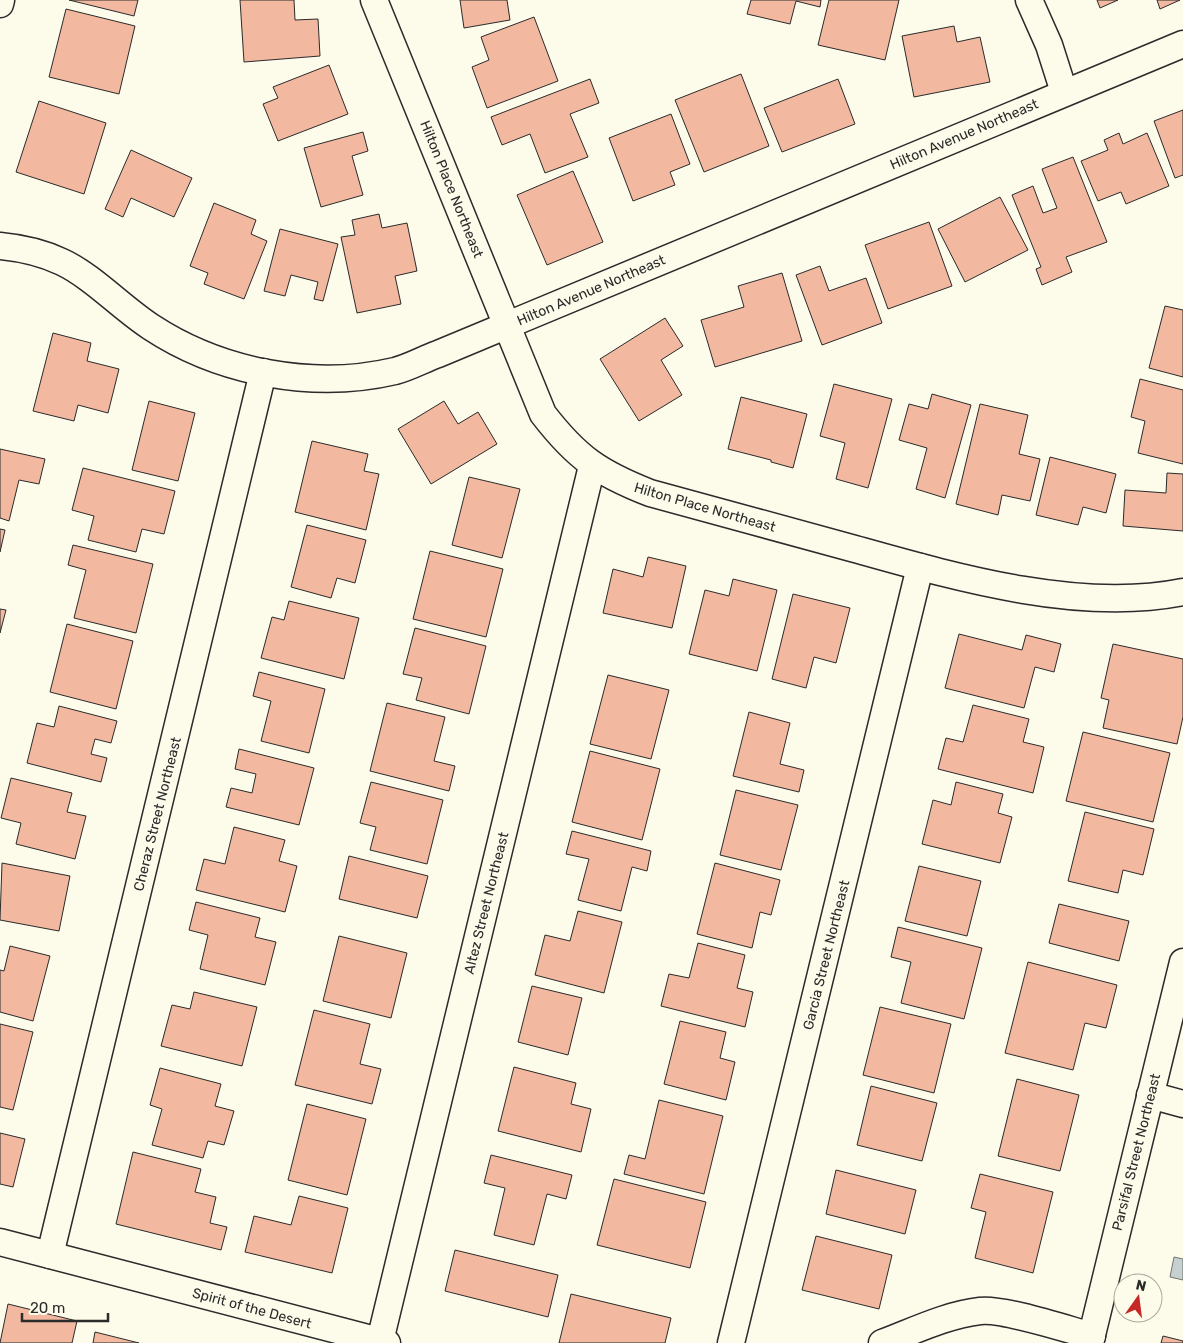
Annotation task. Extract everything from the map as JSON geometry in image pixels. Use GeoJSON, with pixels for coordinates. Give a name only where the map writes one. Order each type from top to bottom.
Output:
{"type":"FeatureCollection","features":[{"type":"Feature","properties":{"kind":"street"},"geometry":{"type":"LineString","coordinates":[[0,4],[1,0]]}},
{"type":"Feature","properties":{"kind":"street","name":"Hilton Place Northeast"},"geometry":{"type":"LineString","coordinates":[[374,0],[508,324],[529,383],[543,414],[565,442],[592,466],[650,493],[920,567],[986,582],[1066,595],[1112,598],[1183,592]]}},
{"type":"Feature","properties":{"kind":"street"},"geometry":{"type":"LineString","coordinates":[[1029,0],[1049,46],[1064,92]]}},
{"type":"Feature","properties":{"kind":"street","name":"Hilton Avenue Northeast"},"geometry":{"type":"LineString","coordinates":[[0,246],[21,248],[63,262],[150,327],[188,349],[263,372],[308,379],[348,379],[397,370],[1183,44]]}},
{"type":"Feature","properties":{"kind":"street","name":"Cheraz Street Northeast"},"geometry":{"type":"LineString","coordinates":[[50,1255],[263,372]]}},
{"type":"Feature","properties":{"kind":"street","name":"Altez Street Northeast"},"geometry":{"type":"LineString","coordinates":[[383,1342],[592,466]]}},
{"type":"Feature","properties":{"kind":"street","name":"Garcia Street Northeast"},"geometry":{"type":"LineString","coordinates":[[731,1343],[920,567]]}},
{"type":"Feature","properties":{"kind":"street","name":"Parsifal Street Northeast"},"geometry":{"type":"LineString","coordinates":[[1091,1339],[1183,962]]}},
{"type":"Feature","properties":{"kind":"street"},"geometry":{"type":"LineString","coordinates":[[1150,1096],[1183,1104]]}},
{"type":"Feature","properties":{"kind":"street","name":"Spirit of the Desert"},"geometry":{"type":"LineString","coordinates":[[0,1242],[383,1342]]}},
{"type":"Feature","properties":{"kind":"street"},"geometry":{"type":"LineString","coordinates":[[882,1343],[954,1316],[982,1311],[1009,1315],[1091,1339]]}},
{"type":"Feature","properties":{"kind":"shaded area"},"geometry":{"type":"Polygon","coordinates":[[[1174,1257],[1183,1259],[1183,1280],[1170,1277],[1174,1257]]]}},
{"type":"Feature","properties":{"kind":"building"},"geometry":{"type":"Polygon","coordinates":[[[69,0],[138,0],[134,16],[69,0]]]}},
{"type":"Feature","properties":{"kind":"building"},"geometry":{"type":"Polygon","coordinates":[[[240,0],[294,0],[295,20],[318,19],[320,56],[244,62],[240,0]]]}},
{"type":"Feature","properties":{"kind":"building"},"geometry":{"type":"Polygon","coordinates":[[[460,0],[507,0],[510,20],[464,28],[460,0]]]}},
{"type":"Feature","properties":{"kind":"building"},"geometry":{"type":"Polygon","coordinates":[[[751,0],[821,0],[820,7],[796,1],[790,24],[747,14],[751,0]]]}},
{"type":"Feature","properties":{"kind":"building"},"geometry":{"type":"Polygon","coordinates":[[[829,0],[899,0],[885,60],[818,45],[829,0]]]}},
{"type":"Feature","properties":{"kind":"building"},"geometry":{"type":"Polygon","coordinates":[[[1097,0],[1118,0],[1100,8],[1097,0]]]}},
{"type":"Feature","properties":{"kind":"building"},"geometry":{"type":"Polygon","coordinates":[[[1157,0],[1180,0],[1160,9],[1157,0]]]}},
{"type":"Feature","properties":{"kind":"building"},"geometry":{"type":"Polygon","coordinates":[[[66,9],[135,26],[119,94],[49,77],[66,9]]]}},
{"type":"Feature","properties":{"kind":"building"},"geometry":{"type":"Polygon","coordinates":[[[534,17],[558,81],[487,108],[472,67],[489,60],[481,37],[534,17]]]}},
{"type":"Feature","properties":{"kind":"building"},"geometry":{"type":"Polygon","coordinates":[[[954,26],[957,42],[980,37],[990,82],[914,97],[902,36],[954,26]]]}},
{"type":"Feature","properties":{"kind":"building"},"geometry":{"type":"Polygon","coordinates":[[[329,65],[348,114],[278,141],[263,104],[278,98],[273,87],[329,65]]]}},
{"type":"Feature","properties":{"kind":"building"},"geometry":{"type":"Polygon","coordinates":[[[741,74],[769,146],[704,172],[675,100],[741,74]]]}},
{"type":"Feature","properties":{"kind":"building"},"geometry":{"type":"Polygon","coordinates":[[[590,79],[599,103],[570,114],[588,157],[545,173],[530,134],[502,145],[491,117],[590,79]]]}},
{"type":"Feature","properties":{"kind":"building"},"geometry":{"type":"Polygon","coordinates":[[[838,79],[855,124],[782,152],[764,108],[838,79]]]}},
{"type":"Feature","properties":{"kind":"building"},"geometry":{"type":"Polygon","coordinates":[[[39,101],[106,123],[84,194],[16,172],[39,101]]]}},
{"type":"Feature","properties":{"kind":"building"},"geometry":{"type":"Polygon","coordinates":[[[1183,110],[1183,175],[1175,178],[1154,121],[1183,110]]]}},
{"type":"Feature","properties":{"kind":"building"},"geometry":{"type":"Polygon","coordinates":[[[671,114],[690,164],[670,172],[675,185],[633,201],[609,138],[671,114]]]}},
{"type":"Feature","properties":{"kind":"building"},"geometry":{"type":"Polygon","coordinates":[[[363,132],[368,151],[352,156],[363,195],[321,207],[304,148],[363,132]]]}},
{"type":"Feature","properties":{"kind":"building"},"geometry":{"type":"Polygon","coordinates":[[[1119,133],[1123,144],[1147,133],[1169,186],[1126,204],[1121,192],[1098,201],[1081,161],[1108,150],[1104,140],[1119,133]]]}},
{"type":"Feature","properties":{"kind":"building"},"geometry":{"type":"Polygon","coordinates":[[[131,150],[192,178],[174,217],[131,198],[123,217],[105,209],[131,150]]]}},
{"type":"Feature","properties":{"kind":"building"},"geometry":{"type":"Polygon","coordinates":[[[1073,157],[1107,242],[1066,257],[1072,272],[1042,285],[1036,269],[1041,267],[1012,195],[1033,186],[1043,213],[1057,208],[1042,169],[1073,157]]]}},
{"type":"Feature","properties":{"kind":"building"},"geometry":{"type":"Polygon","coordinates":[[[573,171],[603,242],[547,265],[517,195],[573,171]]]}},
{"type":"Feature","properties":{"kind":"building"},"geometry":{"type":"Polygon","coordinates":[[[1000,197],[1028,250],[965,282],[938,229],[1000,197]]]}},
{"type":"Feature","properties":{"kind":"building"},"geometry":{"type":"Polygon","coordinates":[[[214,203],[256,220],[251,234],[267,241],[244,299],[204,284],[208,273],[190,266],[214,203]]]}},
{"type":"Feature","properties":{"kind":"building"},"geometry":{"type":"Polygon","coordinates":[[[379,214],[382,228],[407,223],[417,271],[395,276],[401,304],[357,313],[341,237],[355,235],[352,220],[379,214]]]}},
{"type":"Feature","properties":{"kind":"building"},"geometry":{"type":"Polygon","coordinates":[[[929,222],[952,286],[888,309],[865,245],[929,222]]]}},
{"type":"Feature","properties":{"kind":"building"},"geometry":{"type":"Polygon","coordinates":[[[280,229],[338,244],[323,301],[314,299],[318,282],[291,275],[285,296],[264,291],[280,229]]]}},
{"type":"Feature","properties":{"kind":"building"},"geometry":{"type":"Polygon","coordinates":[[[820,266],[829,291],[866,278],[882,323],[822,345],[796,275],[820,266]]]}},
{"type":"Feature","properties":{"kind":"building"},"geometry":{"type":"Polygon","coordinates":[[[782,273],[802,341],[715,367],[701,320],[744,307],[738,286],[782,273]]]}},
{"type":"Feature","properties":{"kind":"building"},"geometry":{"type":"Polygon","coordinates":[[[1165,306],[1183,310],[1183,377],[1149,368],[1165,306]]]}},
{"type":"Feature","properties":{"kind":"building"},"geometry":{"type":"Polygon","coordinates":[[[665,318],[683,346],[661,360],[682,395],[639,421],[600,359],[665,318]]]}},
{"type":"Feature","properties":{"kind":"building"},"geometry":{"type":"Polygon","coordinates":[[[53,333],[91,343],[87,361],[119,369],[108,413],[78,405],[74,421],[33,411],[53,333]]]}},
{"type":"Feature","properties":{"kind":"building"},"geometry":{"type":"Polygon","coordinates":[[[1140,379],[1183,390],[1183,464],[1138,453],[1145,421],[1131,417],[1140,379]]]}},
{"type":"Feature","properties":{"kind":"building"},"geometry":{"type":"Polygon","coordinates":[[[834,384],[892,399],[868,488],[836,479],[845,443],[820,436],[834,384]]]}},
{"type":"Feature","properties":{"kind":"building"},"geometry":{"type":"Polygon","coordinates":[[[932,394],[971,405],[945,498],[916,489],[927,448],[899,440],[909,404],[928,409],[932,394]]]}},
{"type":"Feature","properties":{"kind":"building"},"geometry":{"type":"Polygon","coordinates":[[[741,397],[807,414],[793,468],[771,462],[771,460],[728,449],[741,397]]]}},
{"type":"Feature","properties":{"kind":"building"},"geometry":{"type":"Polygon","coordinates":[[[149,401],[195,413],[178,481],[132,470],[149,401]]]}},
{"type":"Feature","properties":{"kind":"building"},"geometry":{"type":"Polygon","coordinates":[[[444,401],[458,424],[478,412],[497,444],[431,484],[398,429],[444,401]]]}},
{"type":"Feature","properties":{"kind":"building"},"geometry":{"type":"Polygon","coordinates":[[[980,404],[1028,415],[1019,454],[1040,459],[1030,501],[1002,495],[998,515],[956,504],[980,404]]]}},
{"type":"Feature","properties":{"kind":"building"},"geometry":{"type":"Polygon","coordinates":[[[312,441],[368,454],[364,471],[379,474],[366,530],[295,512],[312,441]]]}},
{"type":"Feature","properties":{"kind":"building"},"geometry":{"type":"Polygon","coordinates":[[[0,449],[45,459],[39,484],[19,480],[9,521],[0,518],[0,449]]]}},
{"type":"Feature","properties":{"kind":"building"},"geometry":{"type":"Polygon","coordinates":[[[1050,457],[1116,474],[1106,513],[1083,507],[1078,525],[1036,515],[1050,457]]]}},
{"type":"Feature","properties":{"kind":"building"},"geometry":{"type":"Polygon","coordinates":[[[83,468],[175,491],[164,534],[142,529],[136,552],[88,540],[94,516],[72,510],[83,468]]]}},
{"type":"Feature","properties":{"kind":"building"},"geometry":{"type":"Polygon","coordinates":[[[1167,473],[1183,474],[1183,531],[1123,526],[1125,490],[1166,493],[1167,473]]]}},
{"type":"Feature","properties":{"kind":"building"},"geometry":{"type":"Polygon","coordinates":[[[469,477],[520,489],[502,558],[452,545],[469,477]]]}},
{"type":"Feature","properties":{"kind":"building"},"geometry":{"type":"Polygon","coordinates":[[[307,525],[366,540],[355,583],[337,578],[331,598],[291,587],[307,525]]]}},
{"type":"Feature","properties":{"kind":"building"},"geometry":{"type":"Polygon","coordinates":[[[0,529],[5,530],[0,552],[0,529]]]}},
{"type":"Feature","properties":{"kind":"building"},"geometry":{"type":"Polygon","coordinates":[[[73,545],[153,564],[136,633],[74,618],[86,570],[68,565],[73,545]]]}},
{"type":"Feature","properties":{"kind":"building"},"geometry":{"type":"Polygon","coordinates":[[[430,551],[503,569],[486,637],[413,619],[430,551]]]}},
{"type":"Feature","properties":{"kind":"building"},"geometry":{"type":"Polygon","coordinates":[[[648,557],[686,566],[672,628],[603,613],[613,569],[643,577],[648,557]]]}},
{"type":"Feature","properties":{"kind":"building"},"geometry":{"type":"Polygon","coordinates":[[[733,579],[777,590],[757,671],[689,654],[705,590],[729,596],[733,579]]]}},
{"type":"Feature","properties":{"kind":"building"},"geometry":{"type":"Polygon","coordinates":[[[793,594],[850,608],[836,663],[814,657],[806,688],[772,679],[793,594]]]}},
{"type":"Feature","properties":{"kind":"building"},"geometry":{"type":"Polygon","coordinates":[[[289,601],[359,618],[344,679],[261,658],[272,617],[284,620],[289,601]]]}},
{"type":"Feature","properties":{"kind":"building"},"geometry":{"type":"Polygon","coordinates":[[[0,609],[6,610],[0,633],[0,609]]]}},
{"type":"Feature","properties":{"kind":"building"},"geometry":{"type":"Polygon","coordinates":[[[67,624],[133,641],[116,709],[50,692],[67,624]]]}},
{"type":"Feature","properties":{"kind":"building"},"geometry":{"type":"Polygon","coordinates":[[[415,628],[486,646],[469,714],[416,700],[422,678],[403,674],[415,628]]]}},
{"type":"Feature","properties":{"kind":"building"},"geometry":{"type":"Polygon","coordinates":[[[959,634],[1022,650],[1026,635],[1061,644],[1054,672],[1035,667],[1024,708],[945,688],[959,634]]]}},
{"type":"Feature","properties":{"kind":"building"},"geometry":{"type":"Polygon","coordinates":[[[1113,644],[1183,659],[1183,717],[1177,744],[1103,728],[1109,700],[1101,698],[1113,644]]]}},
{"type":"Feature","properties":{"kind":"building"},"geometry":{"type":"Polygon","coordinates":[[[259,672],[325,689],[309,753],[261,741],[271,701],[253,696],[259,672]]]}},
{"type":"Feature","properties":{"kind":"building"},"geometry":{"type":"Polygon","coordinates":[[[608,675],[669,690],[651,759],[590,744],[608,675]]]}},
{"type":"Feature","properties":{"kind":"building"},"geometry":{"type":"Polygon","coordinates":[[[387,703],[445,717],[434,761],[455,766],[449,791],[370,771],[387,703]]]}},
{"type":"Feature","properties":{"kind":"building"},"geometry":{"type":"Polygon","coordinates":[[[973,705],[1029,719],[1023,742],[1044,747],[1033,793],[938,769],[946,738],[963,742],[973,705]]]}},
{"type":"Feature","properties":{"kind":"building"},"geometry":{"type":"Polygon","coordinates":[[[59,706],[117,721],[111,743],[95,739],[91,754],[107,758],[101,782],[27,763],[37,723],[54,727],[59,706]]]}},
{"type":"Feature","properties":{"kind":"building"},"geometry":{"type":"Polygon","coordinates":[[[749,712],[790,723],[780,764],[804,770],[799,792],[733,776],[749,712]]]}},
{"type":"Feature","properties":{"kind":"building"},"geometry":{"type":"Polygon","coordinates":[[[1083,732],[1170,753],[1153,822],[1066,801],[1083,732]]]}},
{"type":"Feature","properties":{"kind":"building"},"geometry":{"type":"Polygon","coordinates":[[[239,749],[314,768],[299,825],[226,807],[231,788],[252,793],[256,774],[235,769],[239,749]]]}},
{"type":"Feature","properties":{"kind":"building"},"geometry":{"type":"Polygon","coordinates":[[[590,751],[660,769],[642,840],[572,822],[590,751]]]}},
{"type":"Feature","properties":{"kind":"building"},"geometry":{"type":"Polygon","coordinates":[[[11,778],[72,793],[67,812],[86,816],[75,859],[16,844],[21,823],[1,818],[11,778]]]}},
{"type":"Feature","properties":{"kind":"building"},"geometry":{"type":"Polygon","coordinates":[[[371,782],[443,800],[427,864],[370,850],[376,827],[360,823],[371,782]]]}},
{"type":"Feature","properties":{"kind":"building"},"geometry":{"type":"Polygon","coordinates":[[[956,782],[1003,794],[998,813],[1012,817],[1000,863],[922,844],[933,800],[951,805],[956,782]]]}},
{"type":"Feature","properties":{"kind":"building"},"geometry":{"type":"Polygon","coordinates":[[[736,790],[798,805],[781,870],[720,855],[736,790]]]}},
{"type":"Feature","properties":{"kind":"building"},"geometry":{"type":"Polygon","coordinates":[[[1085,812],[1154,829],[1143,875],[1123,870],[1118,893],[1068,881],[1085,812]]]}},
{"type":"Feature","properties":{"kind":"building"},"geometry":{"type":"Polygon","coordinates":[[[234,827],[285,840],[279,861],[297,866],[285,912],[196,890],[204,859],[225,864],[234,827]]]}},
{"type":"Feature","properties":{"kind":"building"},"geometry":{"type":"Polygon","coordinates":[[[572,831],[651,851],[647,871],[632,867],[621,911],[578,900],[589,859],[566,854],[572,831]]]}},
{"type":"Feature","properties":{"kind":"building"},"geometry":{"type":"Polygon","coordinates":[[[349,856],[428,876],[417,918],[339,899],[349,856]]]}},
{"type":"Feature","properties":{"kind":"building"},"geometry":{"type":"Polygon","coordinates":[[[2,863],[70,876],[59,931],[0,920],[2,863]]]}},
{"type":"Feature","properties":{"kind":"building"},"geometry":{"type":"Polygon","coordinates":[[[715,863],[780,880],[771,915],[760,912],[752,948],[697,934],[715,863]]]}},
{"type":"Feature","properties":{"kind":"building"},"geometry":{"type":"Polygon","coordinates":[[[919,866],[981,881],[967,936],[905,921],[919,866]]]}},
{"type":"Feature","properties":{"kind":"building"},"geometry":{"type":"Polygon","coordinates":[[[196,902],[260,918],[255,937],[276,942],[265,985],[200,969],[208,935],[189,930],[196,902]]]}},
{"type":"Feature","properties":{"kind":"building"},"geometry":{"type":"Polygon","coordinates":[[[1059,904],[1129,921],[1119,961],[1049,943],[1059,904]]]}},
{"type":"Feature","properties":{"kind":"building"},"geometry":{"type":"Polygon","coordinates":[[[578,911],[622,922],[604,993],[535,975],[545,935],[570,941],[578,911]]]}},
{"type":"Feature","properties":{"kind":"building"},"geometry":{"type":"Polygon","coordinates":[[[898,927],[982,948],[964,1019],[901,1003],[911,962],[891,957],[898,927]]]}},
{"type":"Feature","properties":{"kind":"building"},"geometry":{"type":"Polygon","coordinates":[[[339,936],[407,953],[391,1018],[323,1001],[339,936]]]}},
{"type":"Feature","properties":{"kind":"building"},"geometry":{"type":"Polygon","coordinates":[[[698,943],[745,955],[737,988],[753,992],[745,1027],[661,1006],[669,974],[689,978],[698,943]]]}},
{"type":"Feature","properties":{"kind":"building"},"geometry":{"type":"Polygon","coordinates":[[[10,946],[50,956],[33,1021],[0,1012],[0,970],[4,971],[10,946]]]}},
{"type":"Feature","properties":{"kind":"building"},"geometry":{"type":"Polygon","coordinates":[[[1028,962],[1117,985],[1106,1028],[1085,1023],[1073,1070],[1005,1053],[1028,962]]]}},
{"type":"Feature","properties":{"kind":"building"},"geometry":{"type":"Polygon","coordinates":[[[532,986],[582,998],[568,1055],[518,1042],[532,986]]]}},
{"type":"Feature","properties":{"kind":"building"},"geometry":{"type":"Polygon","coordinates":[[[194,992],[257,1007],[242,1066],[161,1046],[172,1005],[190,1009],[194,992]]]}},
{"type":"Feature","properties":{"kind":"building"},"geometry":{"type":"Polygon","coordinates":[[[880,1007],[951,1024],[934,1093],[863,1075],[880,1007]]]}},
{"type":"Feature","properties":{"kind":"building"},"geometry":{"type":"Polygon","coordinates":[[[314,1010],[370,1024],[360,1064],[381,1069],[372,1104],[295,1085],[314,1010]]]}},
{"type":"Feature","properties":{"kind":"building"},"geometry":{"type":"Polygon","coordinates":[[[680,1021],[726,1032],[720,1058],[735,1062],[726,1100],[664,1084],[680,1021]]]}},
{"type":"Feature","properties":{"kind":"building"},"geometry":{"type":"Polygon","coordinates":[[[0,1024],[33,1032],[13,1110],[0,1107],[0,1024]]]}},
{"type":"Feature","properties":{"kind":"building"},"geometry":{"type":"Polygon","coordinates":[[[514,1067],[576,1083],[571,1104],[591,1109],[581,1152],[498,1131],[514,1067]]]}},
{"type":"Feature","properties":{"kind":"building"},"geometry":{"type":"Polygon","coordinates":[[[160,1068],[221,1084],[215,1106],[234,1111],[224,1145],[208,1141],[203,1158],[152,1145],[162,1109],[150,1105],[160,1068]]]}},
{"type":"Feature","properties":{"kind":"building"},"geometry":{"type":"Polygon","coordinates":[[[1017,1079],[1079,1095],[1060,1171],[998,1156],[1017,1079]]]}},
{"type":"Feature","properties":{"kind":"building"},"geometry":{"type":"Polygon","coordinates":[[[871,1086],[937,1103],[922,1161],[857,1145],[871,1086]]]}},
{"type":"Feature","properties":{"kind":"building"},"geometry":{"type":"Polygon","coordinates":[[[659,1100],[723,1116],[704,1194],[624,1174],[629,1155],[645,1159],[659,1100]]]}},
{"type":"Feature","properties":{"kind":"building"},"geometry":{"type":"Polygon","coordinates":[[[307,1104],[366,1119],[347,1195],[288,1180],[307,1104]]]}},
{"type":"Feature","properties":{"kind":"building"},"geometry":{"type":"Polygon","coordinates":[[[0,1133],[25,1139],[13,1187],[0,1184],[0,1133]]]}},
{"type":"Feature","properties":{"kind":"building"},"geometry":{"type":"Polygon","coordinates":[[[133,1152],[201,1169],[195,1192],[216,1197],[210,1223],[227,1227],[221,1250],[116,1224],[133,1152]]]}},
{"type":"Feature","properties":{"kind":"building"},"geometry":{"type":"Polygon","coordinates":[[[491,1155],[572,1175],[566,1199],[547,1194],[534,1245],[494,1235],[505,1188],[484,1183],[491,1155]]]}},
{"type":"Feature","properties":{"kind":"building"},"geometry":{"type":"Polygon","coordinates":[[[836,1170],[916,1190],[905,1234],[826,1214],[836,1170]]]}},
{"type":"Feature","properties":{"kind":"building"},"geometry":{"type":"Polygon","coordinates":[[[980,1174],[1053,1192],[1033,1273],[975,1258],[986,1212],[971,1208],[980,1174]]]}},
{"type":"Feature","properties":{"kind":"building"},"geometry":{"type":"Polygon","coordinates":[[[614,1179],[706,1202],[690,1268],[597,1245],[614,1179]]]}},
{"type":"Feature","properties":{"kind":"building"},"geometry":{"type":"Polygon","coordinates":[[[299,1196],[348,1208],[332,1273],[245,1252],[254,1216],[291,1225],[299,1196]]]}},
{"type":"Feature","properties":{"kind":"building"},"geometry":{"type":"Polygon","coordinates":[[[816,1236],[892,1255],[879,1309],[802,1290],[816,1236]]]}},
{"type":"Feature","properties":{"kind":"building"},"geometry":{"type":"Polygon","coordinates":[[[455,1250],[558,1275],[548,1317],[445,1291],[455,1250]]]}},
{"type":"Feature","properties":{"kind":"building"},"geometry":{"type":"Polygon","coordinates":[[[571,1294],[671,1318],[665,1343],[559,1343],[571,1294]]]}},
{"type":"Feature","properties":{"kind":"building"},"geometry":{"type":"Polygon","coordinates":[[[8,1304],[77,1321],[72,1343],[0,1343],[8,1304]]]}},
{"type":"Feature","properties":{"kind":"building"},"geometry":{"type":"Polygon","coordinates":[[[95,1332],[139,1343],[93,1343],[95,1332]]]}},
{"type":"Feature","properties":{"kind":"building"},"geometry":{"type":"Polygon","coordinates":[[[1163,1336],[1183,1341],[1183,1343],[1161,1343],[1163,1336]]]}}]}
